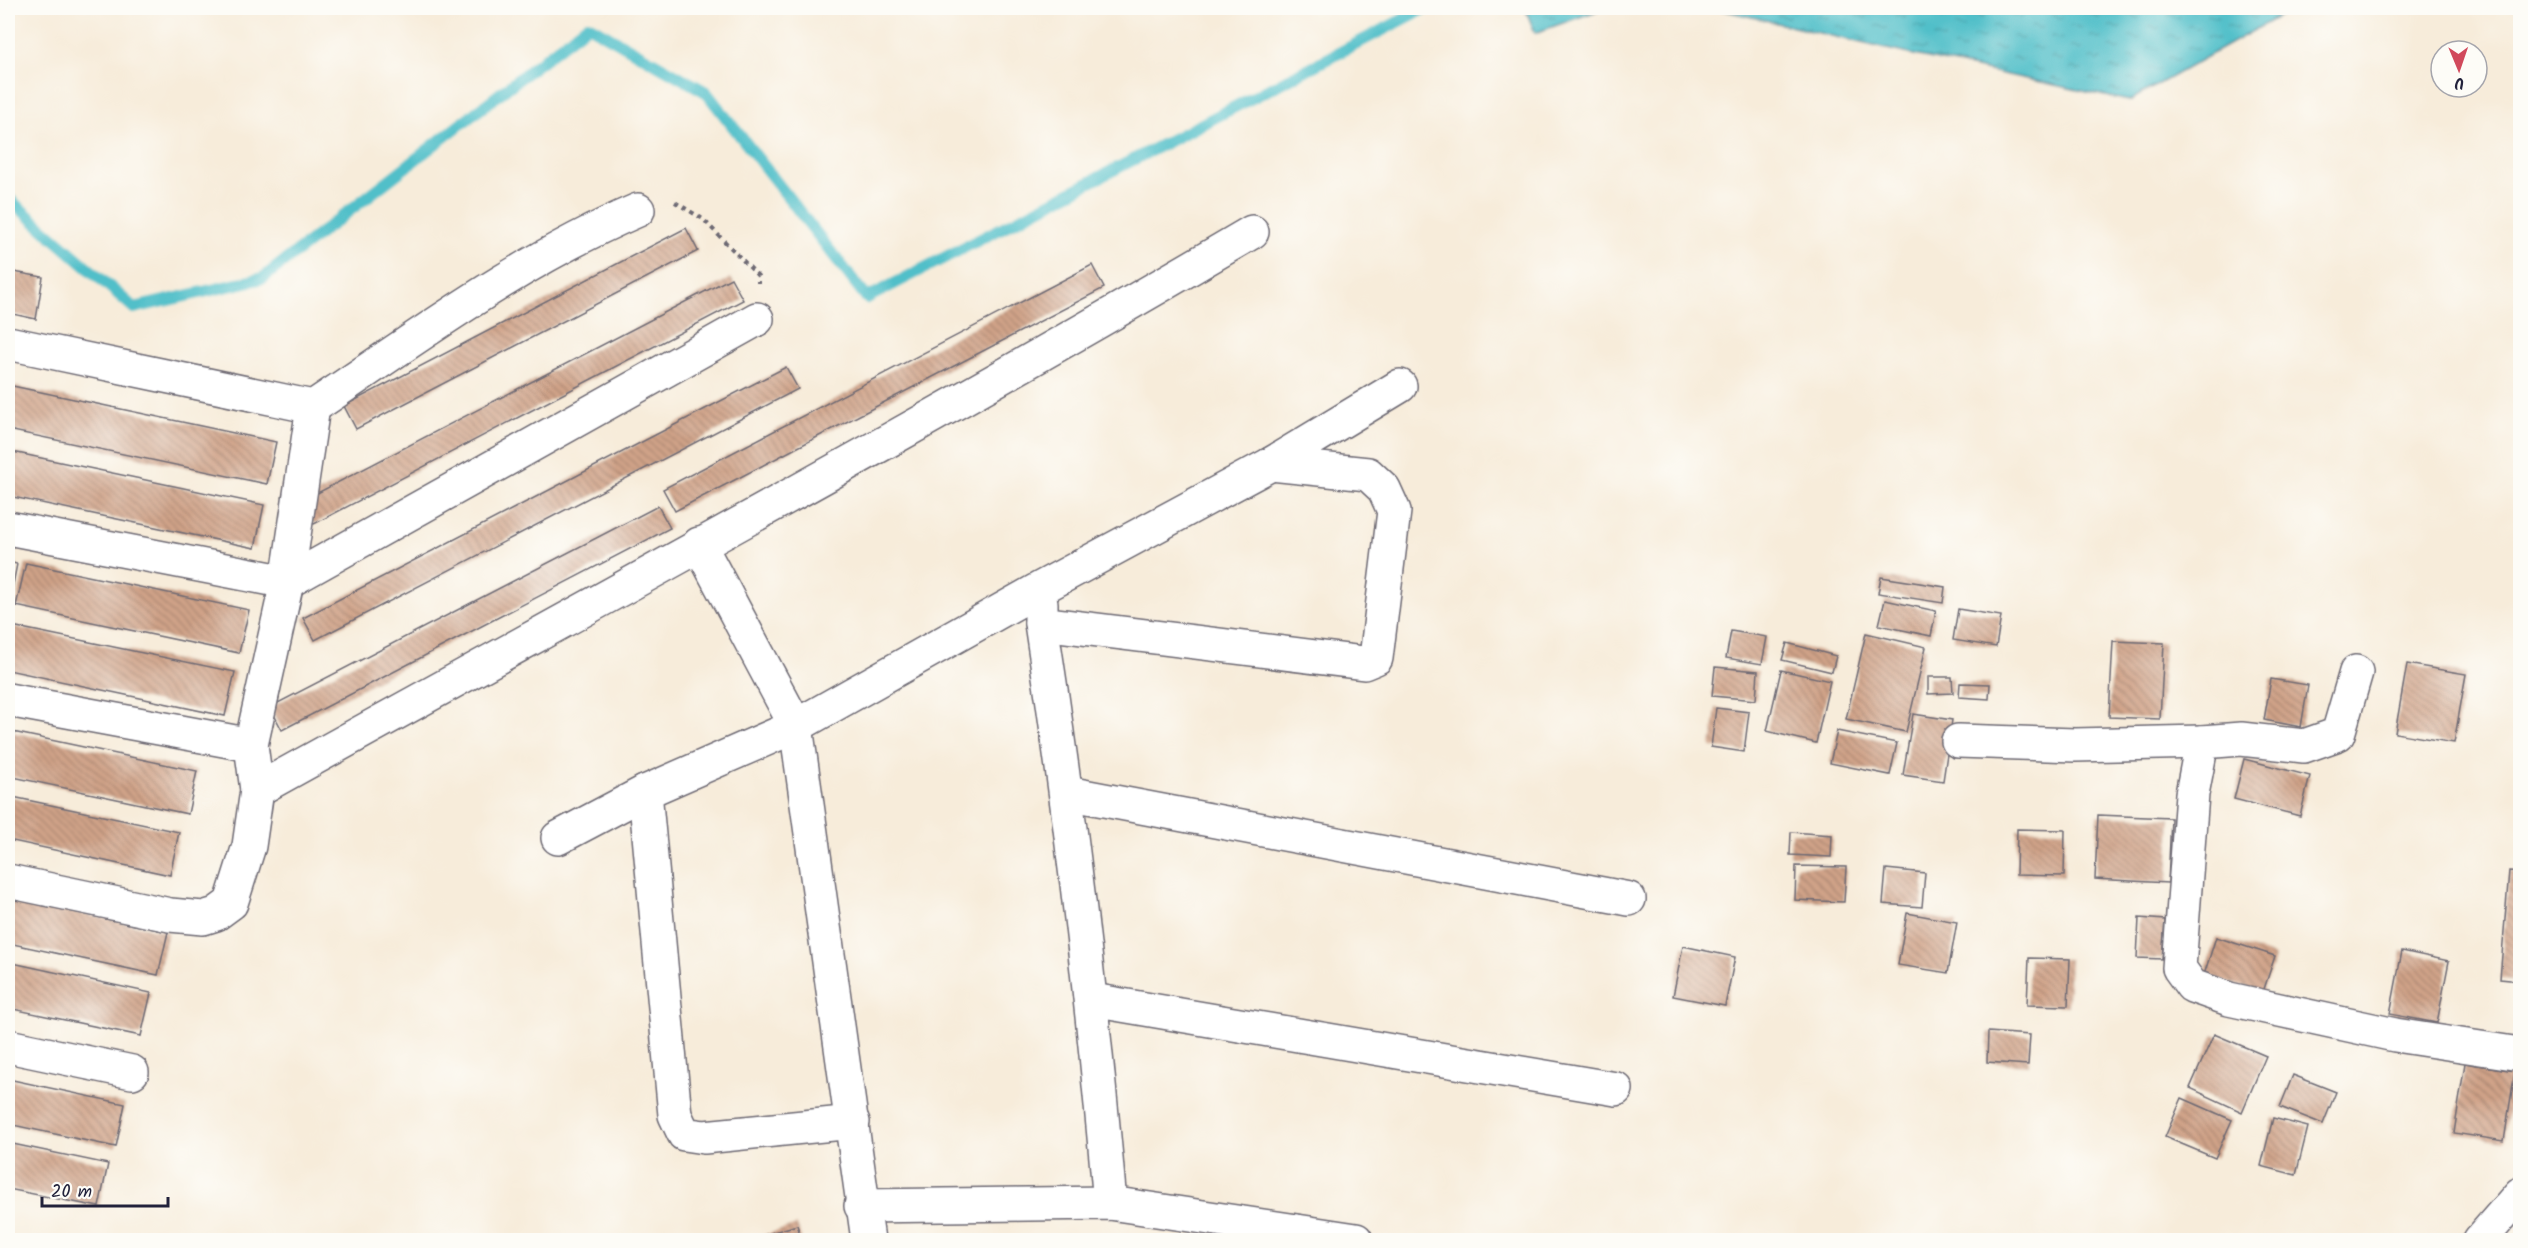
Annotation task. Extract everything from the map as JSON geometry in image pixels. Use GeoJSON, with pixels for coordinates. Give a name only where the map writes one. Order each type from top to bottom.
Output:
{"type":"FeatureCollection","features":[{"type":"Feature","properties":{"kind":"street"},"geometry":{"type":"LineString","coordinates":[[8,343],[313,407],[534,261],[595,228],[638,210]]}},
{"type":"Feature","properties":{"kind":"street"},"geometry":{"type":"LineString","coordinates":[[257,790],[862,456],[1096,324],[1252,232]]}},
{"type":"Feature","properties":{"kind":"street"},"geometry":{"type":"LineString","coordinates":[[8,528],[287,582],[757,319]]}},
{"type":"Feature","properties":{"kind":"street"},"geometry":{"type":"LineString","coordinates":[[558,838],[645,792],[796,726],[1041,588],[1271,464],[1400,386]]}},
{"type":"Feature","properties":{"kind":"street"},"geometry":{"type":"LineString","coordinates":[[8,881],[170,915],[203,918],[216,914],[231,903],[239,884],[249,846],[257,790],[251,745],[287,582],[313,407]]}},
{"type":"Feature","properties":{"kind":"street"},"geometry":{"type":"LineString","coordinates":[[1041,623],[1364,663],[1376,658],[1394,511],[1384,489],[1368,474],[1271,464]]}},
{"type":"Feature","properties":{"kind":"street"},"geometry":{"type":"LineString","coordinates":[[699,544],[796,726],[853,1122],[861,1206],[868,1240]]}},
{"type":"Feature","properties":{"kind":"street"},"geometry":{"type":"LineString","coordinates":[[1041,588],[1041,623],[1068,793],[1092,1000],[1110,1203]]}},
{"type":"Feature","properties":{"kind":"street"},"geometry":{"type":"LineString","coordinates":[[1958,741],[2075,745],[2241,739],[2304,746],[2338,734],[2356,672]]}},
{"type":"Feature","properties":{"kind":"street"},"geometry":{"type":"LineString","coordinates":[[8,700],[251,745]]}},
{"type":"Feature","properties":{"kind":"street"},"geometry":{"type":"LineString","coordinates":[[2202,742],[2192,794],[2179,968],[2184,978],[2192,986],[2229,999],[2395,1035],[2520,1054]]}},
{"type":"Feature","properties":{"kind":"street"},"geometry":{"type":"LineString","coordinates":[[645,792],[675,1115],[684,1134],[704,1137],[853,1122]]}},
{"type":"Feature","properties":{"kind":"street"},"geometry":{"type":"LineString","coordinates":[[1068,793],[1629,899]]}},
{"type":"Feature","properties":{"kind":"street"},"geometry":{"type":"LineString","coordinates":[[1092,1000],[1616,1089]]}},
{"type":"Feature","properties":{"kind":"street"},"geometry":{"type":"LineString","coordinates":[[8,1046],[132,1072]]}},
{"type":"Feature","properties":{"kind":"street"},"geometry":{"type":"LineString","coordinates":[[2480,1240],[2520,1194]]}},
{"type":"Feature","properties":{"kind":"street"},"geometry":{"type":"LineString","coordinates":[[861,1206],[1110,1203],[1356,1240]]}},
{"type":"Feature","properties":{"kind":"path"},"geometry":{"type":"LineString","coordinates":[[638,210],[661,201],[675,202],[703,219],[758,276],[757,319]]}},
{"type":"Feature","properties":{"kind":"water"},"geometry":{"type":"Polygon","coordinates":[[[1525,8],[1605,8],[1535,33],[1525,8]]]}},
{"type":"Feature","properties":{"kind":"water"},"geometry":{"type":"Polygon","coordinates":[[[1714,8],[2290,8],[2129,101],[1891,50],[1714,8]]]}},
{"type":"Feature","properties":{"kind":"building"},"geometry":{"type":"Polygon","coordinates":[[[686,228],[698,251],[356,429],[344,406],[686,228]]]}},
{"type":"Feature","properties":{"kind":"building"},"geometry":{"type":"Polygon","coordinates":[[[1092,265],[1104,288],[675,511],[663,489],[1092,265]]]}},
{"type":"Feature","properties":{"kind":"building"},"geometry":{"type":"Polygon","coordinates":[[[8,271],[43,277],[36,319],[8,313],[8,271]]]}},
{"type":"Feature","properties":{"kind":"building"},"geometry":{"type":"Polygon","coordinates":[[[731,278],[743,300],[314,524],[302,501],[731,278]]]}},
{"type":"Feature","properties":{"kind":"building"},"geometry":{"type":"Polygon","coordinates":[[[786,367],[798,389],[315,640],[303,618],[786,367]]]}},
{"type":"Feature","properties":{"kind":"building"},"geometry":{"type":"Polygon","coordinates":[[[8,385],[276,442],[267,484],[8,430],[8,385]]]}},
{"type":"Feature","properties":{"kind":"building"},"geometry":{"type":"Polygon","coordinates":[[[8,451],[264,505],[255,548],[8,496],[8,451]]]}},
{"type":"Feature","properties":{"kind":"building"},"geometry":{"type":"Polygon","coordinates":[[[658,506],[670,528],[282,730],[270,707],[658,506]]]}},
{"type":"Feature","properties":{"kind":"building"},"geometry":{"type":"Polygon","coordinates":[[[8,562],[17,564],[9,605],[8,605],[8,562]]]}},
{"type":"Feature","properties":{"kind":"building"},"geometry":{"type":"Polygon","coordinates":[[[26,563],[249,610],[239,653],[16,606],[26,563]]]}},
{"type":"Feature","properties":{"kind":"building"},"geometry":{"type":"Polygon","coordinates":[[[1881,577],[1945,587],[1943,603],[1878,593],[1881,577]]]}},
{"type":"Feature","properties":{"kind":"building"},"geometry":{"type":"Polygon","coordinates":[[[1885,600],[1936,611],[1931,636],[1879,625],[1885,600]]]}},
{"type":"Feature","properties":{"kind":"building"},"geometry":{"type":"Polygon","coordinates":[[[1958,609],[2001,616],[1996,647],[1953,640],[1958,609]]]}},
{"type":"Feature","properties":{"kind":"building"},"geometry":{"type":"Polygon","coordinates":[[[12,626],[235,672],[225,716],[8,670],[8,647],[12,626]]]}},
{"type":"Feature","properties":{"kind":"building"},"geometry":{"type":"Polygon","coordinates":[[[1731,631],[1767,637],[1762,664],[1726,658],[1731,631]]]}},
{"type":"Feature","properties":{"kind":"building"},"geometry":{"type":"Polygon","coordinates":[[[1866,633],[1926,647],[1906,732],[1846,719],[1866,633]]]}},
{"type":"Feature","properties":{"kind":"building"},"geometry":{"type":"Polygon","coordinates":[[[2113,641],[2164,643],[2160,719],[2109,717],[2113,641]]]}},
{"type":"Feature","properties":{"kind":"building"},"geometry":{"type":"Polygon","coordinates":[[[1787,643],[1836,656],[1832,672],[1782,660],[1787,643]]]}},
{"type":"Feature","properties":{"kind":"building"},"geometry":{"type":"Polygon","coordinates":[[[2407,664],[2466,674],[2454,743],[2395,733],[2407,664]]]}},
{"type":"Feature","properties":{"kind":"building"},"geometry":{"type":"Polygon","coordinates":[[[1715,667],[1758,671],[1756,700],[1712,696],[1715,667]]]}},
{"type":"Feature","properties":{"kind":"building"},"geometry":{"type":"Polygon","coordinates":[[[1781,670],[1830,681],[1816,743],[1767,731],[1781,670]]]}},
{"type":"Feature","properties":{"kind":"building"},"geometry":{"type":"Polygon","coordinates":[[[1928,677],[1952,677],[1953,693],[1928,694],[1928,677]]]}},
{"type":"Feature","properties":{"kind":"building"},"geometry":{"type":"Polygon","coordinates":[[[2271,679],[2308,685],[2301,727],[2264,720],[2271,679]]]}},
{"type":"Feature","properties":{"kind":"building"},"geometry":{"type":"Polygon","coordinates":[[[1960,683],[1990,684],[1989,699],[1959,697],[1960,683]]]}},
{"type":"Feature","properties":{"kind":"building"},"geometry":{"type":"Polygon","coordinates":[[[1716,708],[1749,712],[1744,752],[1711,747],[1716,708]]]}},
{"type":"Feature","properties":{"kind":"building"},"geometry":{"type":"Polygon","coordinates":[[[1913,714],[1952,720],[1943,781],[1903,775],[1913,714]]]}},
{"type":"Feature","properties":{"kind":"building"},"geometry":{"type":"Polygon","coordinates":[[[8,731],[197,771],[188,814],[8,776],[8,731]]]}},
{"type":"Feature","properties":{"kind":"building"},"geometry":{"type":"Polygon","coordinates":[[[1837,731],[1897,743],[1890,775],[1830,763],[1837,731]]]}},
{"type":"Feature","properties":{"kind":"building"},"geometry":{"type":"Polygon","coordinates":[[[2244,759],[2310,776],[2300,816],[2234,799],[2244,759]]]}},
{"type":"Feature","properties":{"kind":"building"},"geometry":{"type":"Polygon","coordinates":[[[8,796],[179,832],[170,875],[8,840],[8,796]]]}},
{"type":"Feature","properties":{"kind":"building"},"geometry":{"type":"Polygon","coordinates":[[[2098,815],[2171,818],[2168,883],[2095,879],[2098,815]]]}},
{"type":"Feature","properties":{"kind":"building"},"geometry":{"type":"Polygon","coordinates":[[[2017,829],[2065,830],[2064,876],[2016,875],[2017,829]]]}},
{"type":"Feature","properties":{"kind":"building"},"geometry":{"type":"Polygon","coordinates":[[[1791,832],[1832,835],[1831,857],[1790,855],[1791,832]]]}},
{"type":"Feature","properties":{"kind":"building"},"geometry":{"type":"Polygon","coordinates":[[[1796,866],[1846,867],[1844,902],[1795,900],[1796,866]]]}},
{"type":"Feature","properties":{"kind":"building"},"geometry":{"type":"Polygon","coordinates":[[[1886,869],[1925,873],[1922,907],[1883,904],[1886,869]]]}},
{"type":"Feature","properties":{"kind":"building"},"geometry":{"type":"Polygon","coordinates":[[[2509,871],[2520,872],[2520,981],[2500,979],[2509,871]]]}},
{"type":"Feature","properties":{"kind":"building"},"geometry":{"type":"Polygon","coordinates":[[[8,898],[168,932],[158,975],[8,943],[8,898]]]}},
{"type":"Feature","properties":{"kind":"building"},"geometry":{"type":"Polygon","coordinates":[[[1907,913],[1957,922],[1948,973],[1898,965],[1907,913]]]}},
{"type":"Feature","properties":{"kind":"building"},"geometry":{"type":"Polygon","coordinates":[[[2139,918],[2165,920],[2162,959],[2137,958],[2139,918]]]}},
{"type":"Feature","properties":{"kind":"building"},"geometry":{"type":"Polygon","coordinates":[[[2216,937],[2275,956],[2263,992],[2204,975],[2216,937]]]}},
{"type":"Feature","properties":{"kind":"building"},"geometry":{"type":"Polygon","coordinates":[[[1683,946],[1735,957],[1725,1006],[1673,996],[1683,946]]]}},
{"type":"Feature","properties":{"kind":"building"},"geometry":{"type":"Polygon","coordinates":[[[2402,951],[2449,961],[2437,1023],[2390,1014],[2402,951]]]}},
{"type":"Feature","properties":{"kind":"building"},"geometry":{"type":"Polygon","coordinates":[[[2029,958],[2070,959],[2068,1006],[2027,1005],[2029,958]]]}},
{"type":"Feature","properties":{"kind":"building"},"geometry":{"type":"Polygon","coordinates":[[[8,962],[151,993],[141,1036],[8,1008],[8,962]]]}},
{"type":"Feature","properties":{"kind":"building"},"geometry":{"type":"Polygon","coordinates":[[[1988,1032],[2030,1035],[2028,1065],[1987,1062],[1988,1032]]]}},
{"type":"Feature","properties":{"kind":"building"},"geometry":{"type":"Polygon","coordinates":[[[2214,1034],[2266,1056],[2242,1112],[2190,1088],[2214,1034]]]}},
{"type":"Feature","properties":{"kind":"building"},"geometry":{"type":"Polygon","coordinates":[[[2465,1063],[2515,1071],[2504,1141],[2454,1133],[2465,1063]]]}},
{"type":"Feature","properties":{"kind":"building"},"geometry":{"type":"Polygon","coordinates":[[[2293,1075],[2336,1092],[2323,1124],[2280,1107],[2293,1075]]]}},
{"type":"Feature","properties":{"kind":"building"},"geometry":{"type":"Polygon","coordinates":[[[8,1079],[125,1104],[116,1147],[8,1124],[8,1079]]]}},
{"type":"Feature","properties":{"kind":"building"},"geometry":{"type":"Polygon","coordinates":[[[2182,1098],[2232,1120],[2215,1158],[2165,1137],[2182,1098]]]}},
{"type":"Feature","properties":{"kind":"building"},"geometry":{"type":"Polygon","coordinates":[[[2273,1118],[2308,1127],[2296,1175],[2261,1166],[2273,1118]]]}},
{"type":"Feature","properties":{"kind":"building"},"geometry":{"type":"Polygon","coordinates":[[[8,1143],[108,1164],[99,1207],[8,1189],[8,1143]]]}},
{"type":"Feature","properties":{"kind":"building"},"geometry":{"type":"Polygon","coordinates":[[[797,1225],[802,1240],[762,1240],[761,1236],[797,1225]]]}},
{"type":"Feature","properties":{"kind":"waterway"},"geometry":{"type":"LineString","coordinates":[[8,198],[134,308],[263,278],[588,25],[706,92],[867,298],[1425,8]]}}]}
